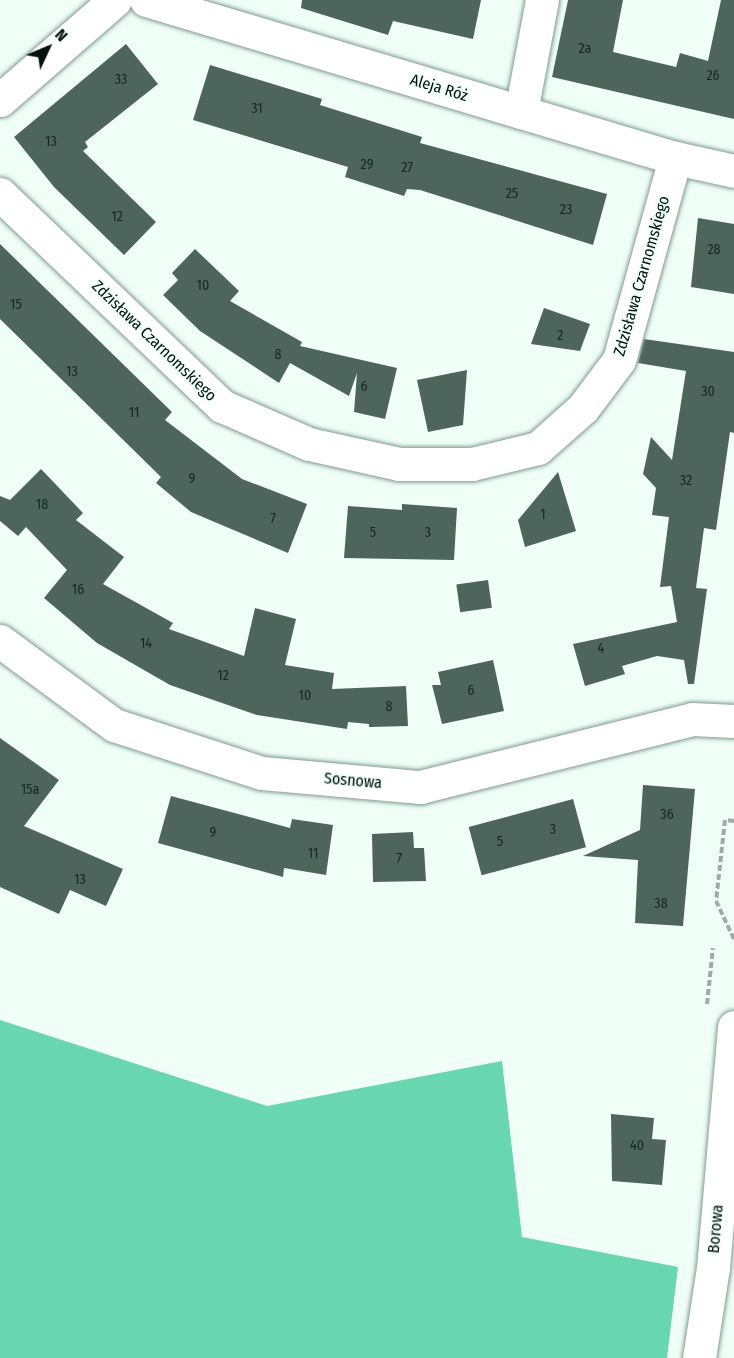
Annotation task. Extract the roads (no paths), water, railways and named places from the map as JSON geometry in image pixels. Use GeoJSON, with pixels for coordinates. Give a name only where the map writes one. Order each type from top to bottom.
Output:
{"type":"FeatureCollection","features":[{"type":"Feature","properties":{"kind":"street"},"geometry":{"type":"LineString","coordinates":[[0,100],[115,0]]}},
{"type":"Feature","properties":{"kind":"street","name":"Aleja Róż"},"geometry":{"type":"LineString","coordinates":[[146,0],[675,158],[734,171]]}},
{"type":"Feature","properties":{"kind":"street"},"geometry":{"type":"LineString","coordinates":[[521,112],[542,0]]}},
{"type":"Feature","properties":{"kind":"street","name":"Zdzisława Czarnomskiego"},"geometry":{"type":"LineString","coordinates":[[0,194],[222,406],[309,444],[399,464],[472,464],[538,448],[583,408],[619,360],[675,158]]}},
{"type":"Feature","properties":{"kind":"street","name":"Sosnowa"},"geometry":{"type":"LineString","coordinates":[[0,641],[114,725],[262,773],[420,787],[692,719],[734,721]]}},
{"type":"Feature","properties":{"kind":"street","name":"Borowa"},"geometry":{"type":"LineString","coordinates":[[699,1358],[713,1268],[734,1027]]}}]}
